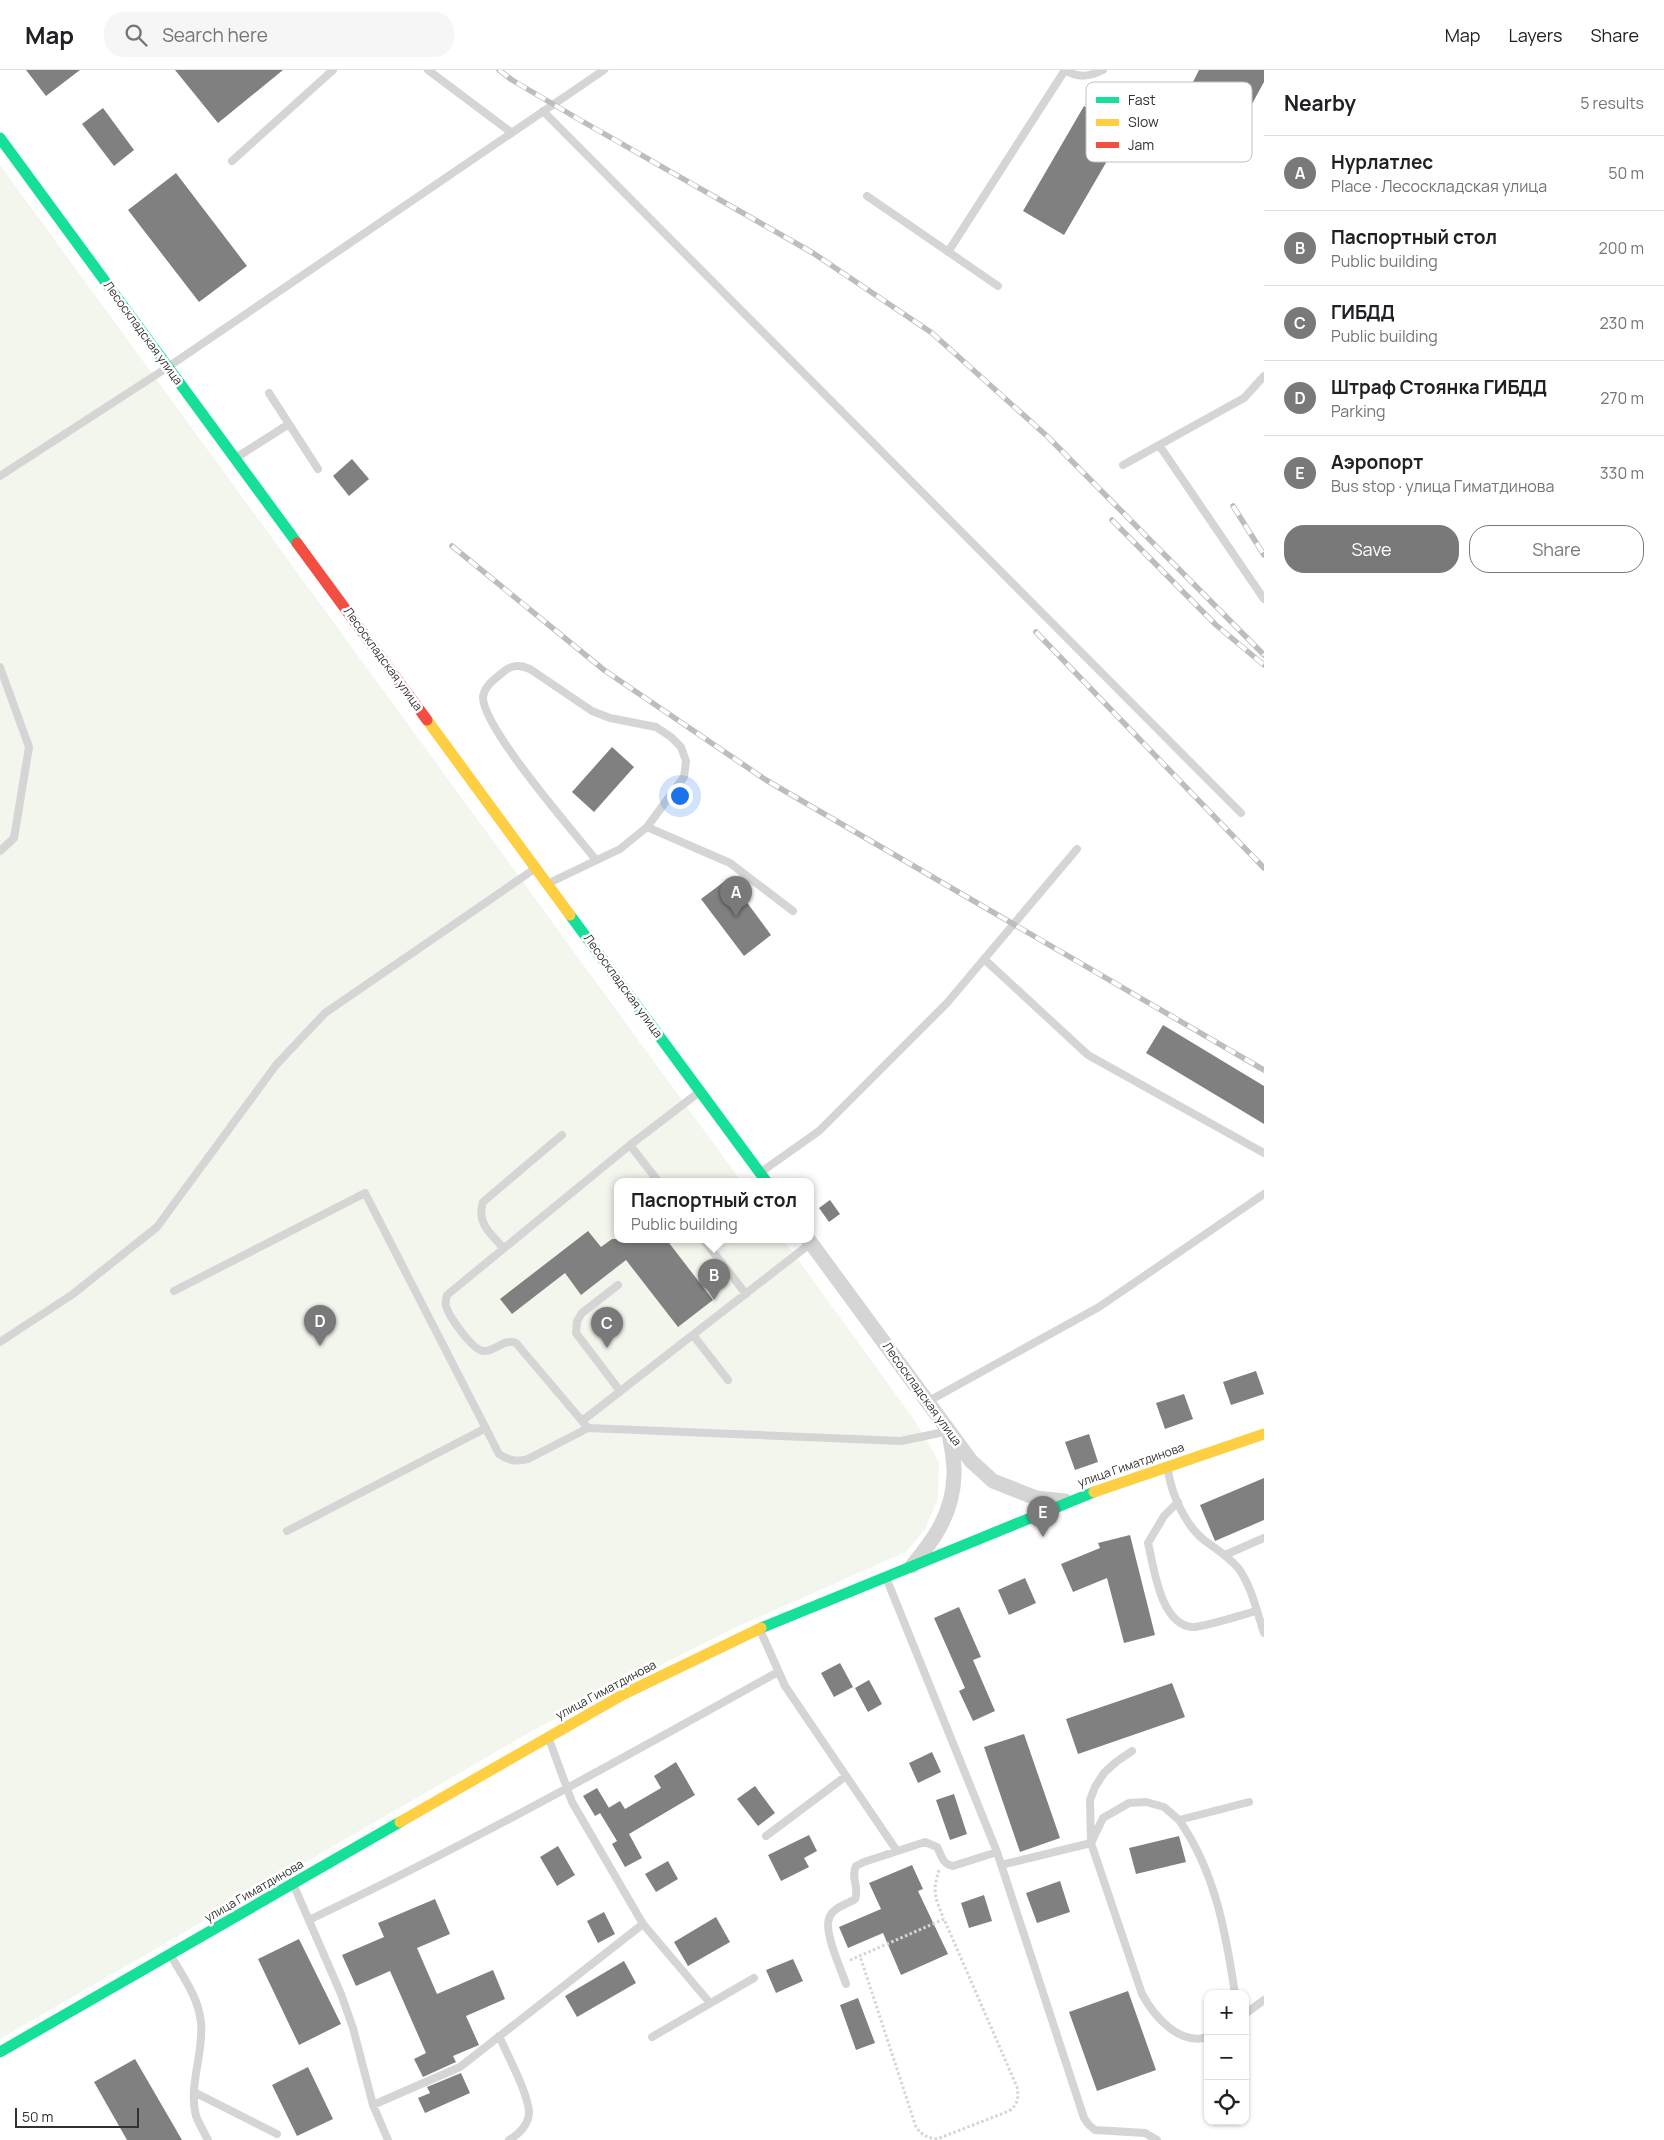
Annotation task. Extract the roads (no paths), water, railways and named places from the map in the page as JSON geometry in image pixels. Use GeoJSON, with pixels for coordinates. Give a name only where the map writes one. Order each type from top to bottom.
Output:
{"type":"FeatureCollection","features":[{"type":"Feature","properties":{"kind":"street","name":"Лесоскладская улица"},"geometry":{"type":"LineString","coordinates":[[0,138],[763,1177]]}},
{"type":"Feature","properties":{"kind":"street","name":"Лесоскладская улица"},"geometry":{"type":"LineString","coordinates":[[811,1243],[971,1461],[993,1481],[1036,1498],[1069,1501]]}},
{"type":"Feature","properties":{"kind":"street"},"geometry":{"type":"LineString","coordinates":[[911,1567],[934,1538],[948,1511],[954,1475],[949,1431]]}},
{"type":"Feature","properties":{"kind":"street","name":"улица Гиматдинова"},"geometry":{"type":"LineString","coordinates":[[0,2052],[624,1694],[760,1628],[887,1578],[1069,1501],[1264,1434]]}},
{"type":"Feature","properties":{"kind":"lane"},"geometry":{"type":"LineString","coordinates":[[232,161],[333,70]]}},
{"type":"Feature","properties":{"kind":"lane"},"geometry":{"type":"LineString","coordinates":[[428,70],[512,133]]}},
{"type":"Feature","properties":{"kind":"lane"},"geometry":{"type":"LineString","coordinates":[[0,476],[168,367],[604,70]]}},
{"type":"Feature","properties":{"kind":"lane"},"geometry":{"type":"LineString","coordinates":[[948,252],[1065,70],[1075,76],[1086,76],[1103,70]]}},
{"type":"Feature","properties":{"kind":"lane"},"geometry":{"type":"LineString","coordinates":[[543,112],[1241,813]]}},
{"type":"Feature","properties":{"kind":"lane"},"geometry":{"type":"LineString","coordinates":[[867,196],[998,286]]}},
{"type":"Feature","properties":{"kind":"lane"},"geometry":{"type":"LineString","coordinates":[[1123,465],[1244,398],[1263,379]]}},
{"type":"Feature","properties":{"kind":"lane"},"geometry":{"type":"LineString","coordinates":[[269,393],[318,469]]}},
{"type":"Feature","properties":{"kind":"lane"},"geometry":{"type":"LineString","coordinates":[[236,459],[289,424]]}},
{"type":"Feature","properties":{"kind":"lane"},"geometry":{"type":"LineString","coordinates":[[1158,445],[1264,599]]}},
{"type":"Feature","properties":{"kind":"lane"},"geometry":{"type":"LineString","coordinates":[[547,883],[620,849],[647,827],[684,777],[686,761],[681,747],[671,736],[656,727],[610,718],[592,711],[521,666],[514,666],[506,670],[485,690],[483,697],[485,706],[504,744],[596,860]]}},
{"type":"Feature","properties":{"kind":"lane"},"geometry":{"type":"LineString","coordinates":[[0,667],[29,747],[14,838],[0,852]]}},
{"type":"Feature","properties":{"kind":"lane"},"geometry":{"type":"LineString","coordinates":[[647,827],[730,863],[793,911]]}},
{"type":"Feature","properties":{"kind":"lane"},"geometry":{"type":"LineString","coordinates":[[763,1177],[819,1131],[947,1003],[1077,850]]}},
{"type":"Feature","properties":{"kind":"lane"},"geometry":{"type":"LineString","coordinates":[[0,1342],[73,1294],[157,1228],[276,1065],[325,1013],[536,868]]}},
{"type":"Feature","properties":{"kind":"lane"},"geometry":{"type":"LineString","coordinates":[[984,959],[1088,1055],[1264,1153]]}},
{"type":"Feature","properties":{"kind":"lane"},"geometry":{"type":"LineString","coordinates":[[588,1428],[516,1343],[506,1342],[491,1350],[477,1349],[473,1346],[446,1305],[447,1295],[630,1145],[700,1092]]}},
{"type":"Feature","properties":{"kind":"lane"},"geometry":{"type":"LineString","coordinates":[[504,1248],[481,1221],[480,1211],[483,1202],[562,1135]]}},
{"type":"Feature","properties":{"kind":"lane"},"geometry":{"type":"LineString","coordinates":[[630,1145],[656,1178]]}},
{"type":"Feature","properties":{"kind":"lane"},"geometry":{"type":"LineString","coordinates":[[174,1291],[364,1193],[499,1454],[510,1460],[528,1459],[588,1428],[901,1441],[949,1431]]}},
{"type":"Feature","properties":{"kind":"lane"},"geometry":{"type":"LineString","coordinates":[[927,1402],[1099,1307],[1264,1194]]}},
{"type":"Feature","properties":{"kind":"lane"},"geometry":{"type":"LineString","coordinates":[[705,1243],[746,1294]]}},
{"type":"Feature","properties":{"kind":"lane"},"geometry":{"type":"LineString","coordinates":[[582,1421],[746,1294],[808,1243]]}},
{"type":"Feature","properties":{"kind":"lane"},"geometry":{"type":"LineString","coordinates":[[618,1285],[582,1313],[577,1321],[576,1333],[620,1391]]}},
{"type":"Feature","properties":{"kind":"lane"},"geometry":{"type":"LineString","coordinates":[[693,1335],[728,1380]]}},
{"type":"Feature","properties":{"kind":"lane"},"geometry":{"type":"LineString","coordinates":[[287,1530],[486,1428]]}},
{"type":"Feature","properties":{"kind":"lane"},"geometry":{"type":"LineString","coordinates":[[1168,1467],[1170,1487],[1183,1513],[1201,1538],[1225,1555],[1238,1568],[1248,1585],[1264,1631]]}},
{"type":"Feature","properties":{"kind":"lane"},"geometry":{"type":"LineString","coordinates":[[1178,1502],[1164,1516],[1148,1543],[1163,1602],[1169,1612],[1178,1621],[1192,1628],[1256,1612]]}},
{"type":"Feature","properties":{"kind":"lane"},"geometry":{"type":"LineString","coordinates":[[1225,1555],[1264,1538]]}},
{"type":"Feature","properties":{"kind":"lane"},"geometry":{"type":"LineString","coordinates":[[887,1578],[997,1852],[1084,2118],[1088,2125],[1095,2130],[1145,2133],[1157,2140]]}},
{"type":"Feature","properties":{"kind":"lane"},"geometry":{"type":"LineString","coordinates":[[760,1628],[778,1672],[897,1851]]}},
{"type":"Feature","properties":{"kind":"lane"},"geometry":{"type":"LineString","coordinates":[[309,1920],[410,1872],[566,1789],[778,1672]]}},
{"type":"Feature","properties":{"kind":"lane"},"geometry":{"type":"LineString","coordinates":[[549,1737],[566,1789],[643,1924],[710,2003]]}},
{"type":"Feature","properties":{"kind":"lane"},"geometry":{"type":"LineString","coordinates":[[1132,1752],[1110,1767],[1095,1787],[1090,1800],[1091,1843],[1142,1994],[1152,2013],[1176,2033],[1198,2040],[1204,2038]]}},
{"type":"Feature","properties":{"kind":"lane"},"geometry":{"type":"LineString","coordinates":[[766,1836],[846,1776]]}},
{"type":"Feature","properties":{"kind":"lane"},"geometry":{"type":"LineString","coordinates":[[1091,1843],[1103,1818],[1128,1803],[1146,1802],[1164,1807],[1180,1820],[1193,1840],[1207,1870],[1229,1950],[1234,1990]]}},
{"type":"Feature","properties":{"kind":"lane"},"geometry":{"type":"LineString","coordinates":[[1180,1820],[1249,1802]]}},
{"type":"Feature","properties":{"kind":"lane"},"geometry":{"type":"LineString","coordinates":[[846,1984],[827,1926],[830,1915],[840,1906],[855,1899],[858,1894],[853,1877],[856,1866],[924,1842],[936,1847],[942,1860],[947,1865],[953,1866],[997,1852]]}},
{"type":"Feature","properties":{"kind":"lane"},"geometry":{"type":"LineString","coordinates":[[1001,1866],[1091,1843]]}},
{"type":"Feature","properties":{"kind":"lane"},"geometry":{"type":"LineString","coordinates":[[293,1884],[348,2012],[373,2105],[388,2140]]}},
{"type":"Feature","properties":{"kind":"lane"},"geometry":{"type":"LineString","coordinates":[[373,2105],[460,2067],[643,1924]]}},
{"type":"Feature","properties":{"kind":"lane"},"geometry":{"type":"LineString","coordinates":[[170,1954],[196,1998],[199,2010],[202,2034],[194,2092],[197,2117],[208,2140]]}},
{"type":"Feature","properties":{"kind":"lane"},"geometry":{"type":"LineString","coordinates":[[652,2037],[754,1978]]}},
{"type":"Feature","properties":{"kind":"lane"},"geometry":{"type":"LineString","coordinates":[[1249,2011],[1264,2000]]}},
{"type":"Feature","properties":{"kind":"lane"},"geometry":{"type":"LineString","coordinates":[[499,2036],[529,2112],[526,2124],[519,2134],[509,2140]]}},
{"type":"Feature","properties":{"kind":"lane"},"geometry":{"type":"LineString","coordinates":[[194,2092],[277,2134]]}},
{"type":"Feature","properties":{"kind":"railway"},"geometry":{"type":"LineString","coordinates":[[499,70],[512,80],[580,120],[813,253],[932,333],[1048,437],[1264,655]]}},
{"type":"Feature","properties":{"kind":"railway"},"geometry":{"type":"LineString","coordinates":[[1233,506],[1264,555]]}},
{"type":"Feature","properties":{"kind":"railway"},"geometry":{"type":"LineString","coordinates":[[1112,520],[1216,625],[1264,665]]}},
{"type":"Feature","properties":{"kind":"railway"},"geometry":{"type":"LineString","coordinates":[[452,546],[604,670],[766,780],[1264,1070]]}},
{"type":"Feature","properties":{"kind":"railway"},"geometry":{"type":"LineString","coordinates":[[1036,632],[1264,868]]}},
{"type":"Feature","properties":{"kind":"place","name":"Нурлатлес"},"geometry":{"type":"Point","coordinates":[736,917]}},
{"type":"Feature","properties":{"kind":"place","name":"Паспортный стол"},"geometry":{"type":"Point","coordinates":[714,1300]}},
{"type":"Feature","properties":{"kind":"place","name":"Штраф Стоянка ГИБДД"},"geometry":{"type":"Point","coordinates":[320,1346]}},
{"type":"Feature","properties":{"kind":"place","name":"ГИБДД"},"geometry":{"type":"Point","coordinates":[607,1348]}},
{"type":"Feature","properties":{"kind":"place","name":"Аэропорт"},"geometry":{"type":"Point","coordinates":[1043,1537]}}]}
